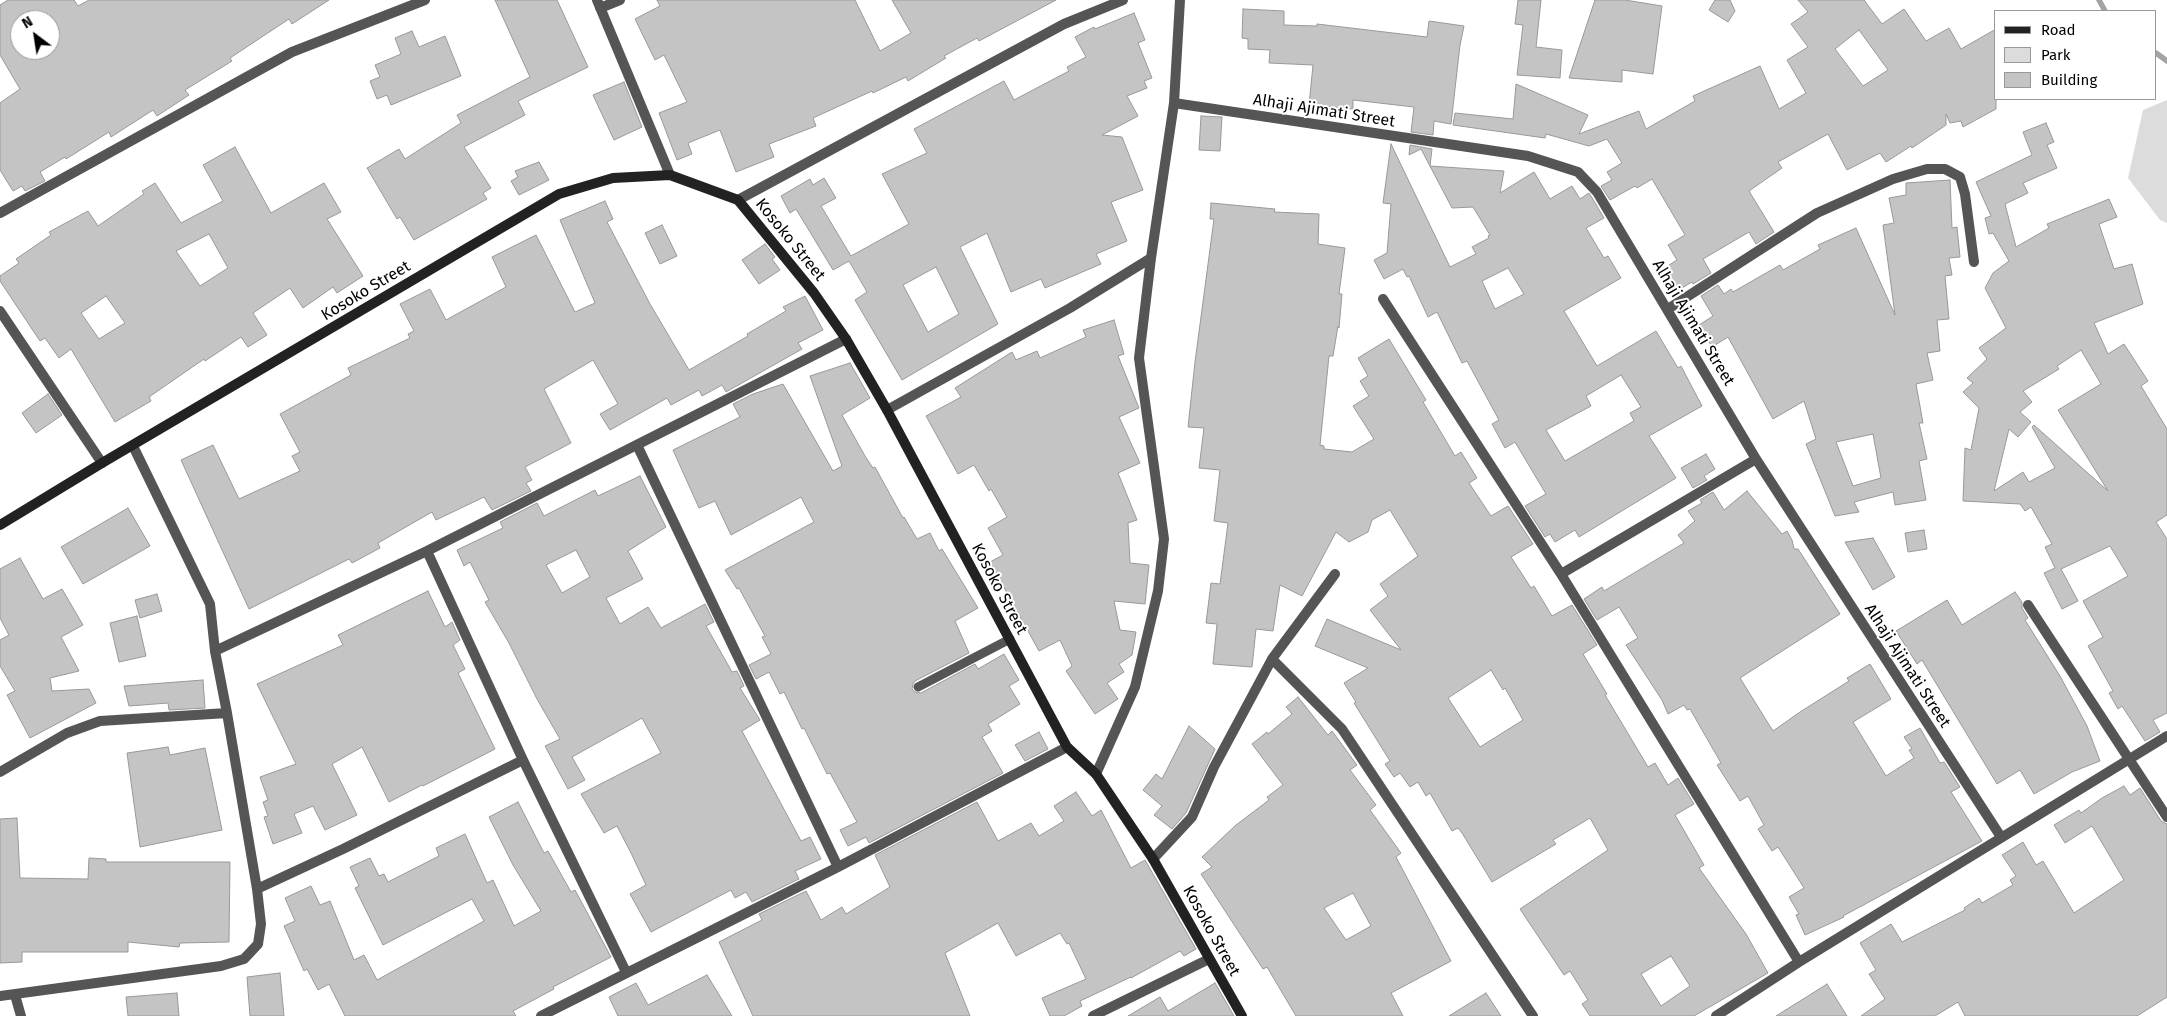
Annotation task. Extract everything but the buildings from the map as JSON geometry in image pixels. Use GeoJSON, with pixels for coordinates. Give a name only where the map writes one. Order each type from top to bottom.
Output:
{"type":"FeatureCollection","features":[{"type":"Feature","properties":{"kind":"street"},"geometry":{"type":"LineString","coordinates":[[0,213],[292,52],[426,0]]}},
{"type":"Feature","properties":{"kind":"street"},"geometry":{"type":"LineString","coordinates":[[620,0],[598,4],[670,175]]}},
{"type":"Feature","properties":{"kind":"street"},"geometry":{"type":"LineString","coordinates":[[738,200],[1064,24],[1123,0]]}},
{"type":"Feature","properties":{"kind":"street"},"geometry":{"type":"LineString","coordinates":[[1096,774],[1135,687],[1158,591],[1164,539],[1139,358],[1151,258],[1174,103],[1180,0]]}},
{"type":"Feature","properties":{"kind":"street","name":"Alhaji Ajimati Street"},"geometry":{"type":"LineString","coordinates":[[1174,103],[1528,156],[1578,172],[1597,192],[1756,458],[2001,838]]}},
{"type":"Feature","properties":{"kind":"street"},"geometry":{"type":"LineString","coordinates":[[1668,309],[1817,213],[1893,179],[1928,169],[1945,168],[1960,177],[1965,194],[1974,262]]}},
{"type":"Feature","properties":{"kind":"street","name":"Kosoko Street"},"geometry":{"type":"LineString","coordinates":[[0,525],[559,194],[613,178],[670,175],[738,200],[814,293],[846,339],[887,410],[1068,747],[1096,774],[1154,860],[1242,1016]]}},
{"type":"Feature","properties":{"kind":"street"},"geometry":{"type":"LineString","coordinates":[[887,410],[1070,308],[1151,258]]}},
{"type":"Feature","properties":{"kind":"street"},"geometry":{"type":"LineString","coordinates":[[1383,299],[1561,574],[1798,962]]}},
{"type":"Feature","properties":{"kind":"street"},"geometry":{"type":"LineString","coordinates":[[0,311],[102,463]]}},
{"type":"Feature","properties":{"kind":"street"},"geometry":{"type":"LineString","coordinates":[[215,651],[428,551],[846,339]]}},
{"type":"Feature","properties":{"kind":"street"},"geometry":{"type":"LineString","coordinates":[[636,445],[838,867]]}},
{"type":"Feature","properties":{"kind":"street"},"geometry":{"type":"LineString","coordinates":[[0,996],[221,966],[244,959],[258,944],[261,924],[257,889],[215,651],[210,604],[133,446]]}},
{"type":"Feature","properties":{"kind":"street"},"geometry":{"type":"LineString","coordinates":[[1561,574],[1756,458]]}},
{"type":"Feature","properties":{"kind":"street"},"geometry":{"type":"LineString","coordinates":[[428,551],[522,760],[626,972]]}},
{"type":"Feature","properties":{"kind":"street"},"geometry":{"type":"LineString","coordinates":[[1154,860],[1192,818],[1214,767],[1272,659],[1335,574]]}},
{"type":"Feature","properties":{"kind":"street"},"geometry":{"type":"LineString","coordinates":[[2028,605],[2167,817]]}},
{"type":"Feature","properties":{"kind":"street"},"geometry":{"type":"LineString","coordinates":[[1272,659],[1342,729],[1533,1016]]}},
{"type":"Feature","properties":{"kind":"street"},"geometry":{"type":"LineString","coordinates":[[0,772],[67,733],[100,721],[227,713]]}},
{"type":"Feature","properties":{"kind":"street"},"geometry":{"type":"LineString","coordinates":[[1716,1016],[1798,962],[2167,736]]}},
{"type":"Feature","properties":{"kind":"street"},"geometry":{"type":"LineString","coordinates":[[541,1016],[838,867],[1068,747]]}},
{"type":"Feature","properties":{"kind":"street"},"geometry":{"type":"LineString","coordinates":[[257,889],[343,849],[522,760]]}},
{"type":"Feature","properties":{"kind":"street"},"geometry":{"type":"LineString","coordinates":[[1093,1016],[1209,959]]}},
{"type":"Feature","properties":{"kind":"street"},"geometry":{"type":"LineString","coordinates":[[15,995],[21,1016]]}},
{"type":"Feature","properties":{"kind":"lane"},"geometry":{"type":"LineString","coordinates":[[918,687],[1010,639]]}},
{"type":"Feature","properties":{"kind":"green space"},"geometry":{"type":"Polygon","coordinates":[[[2167,100],[2167,223],[2160,220],[2128,178],[2143,110],[2167,100]]]}},
{"type":"Feature","properties":{"kind":"waterway"},"geometry":{"type":"LineString","coordinates":[[2099,0],[2104,10]]}},
{"type":"Feature","properties":{"kind":"waterway"},"geometry":{"type":"LineString","coordinates":[[2157,54],[2167,61]]}}]}
